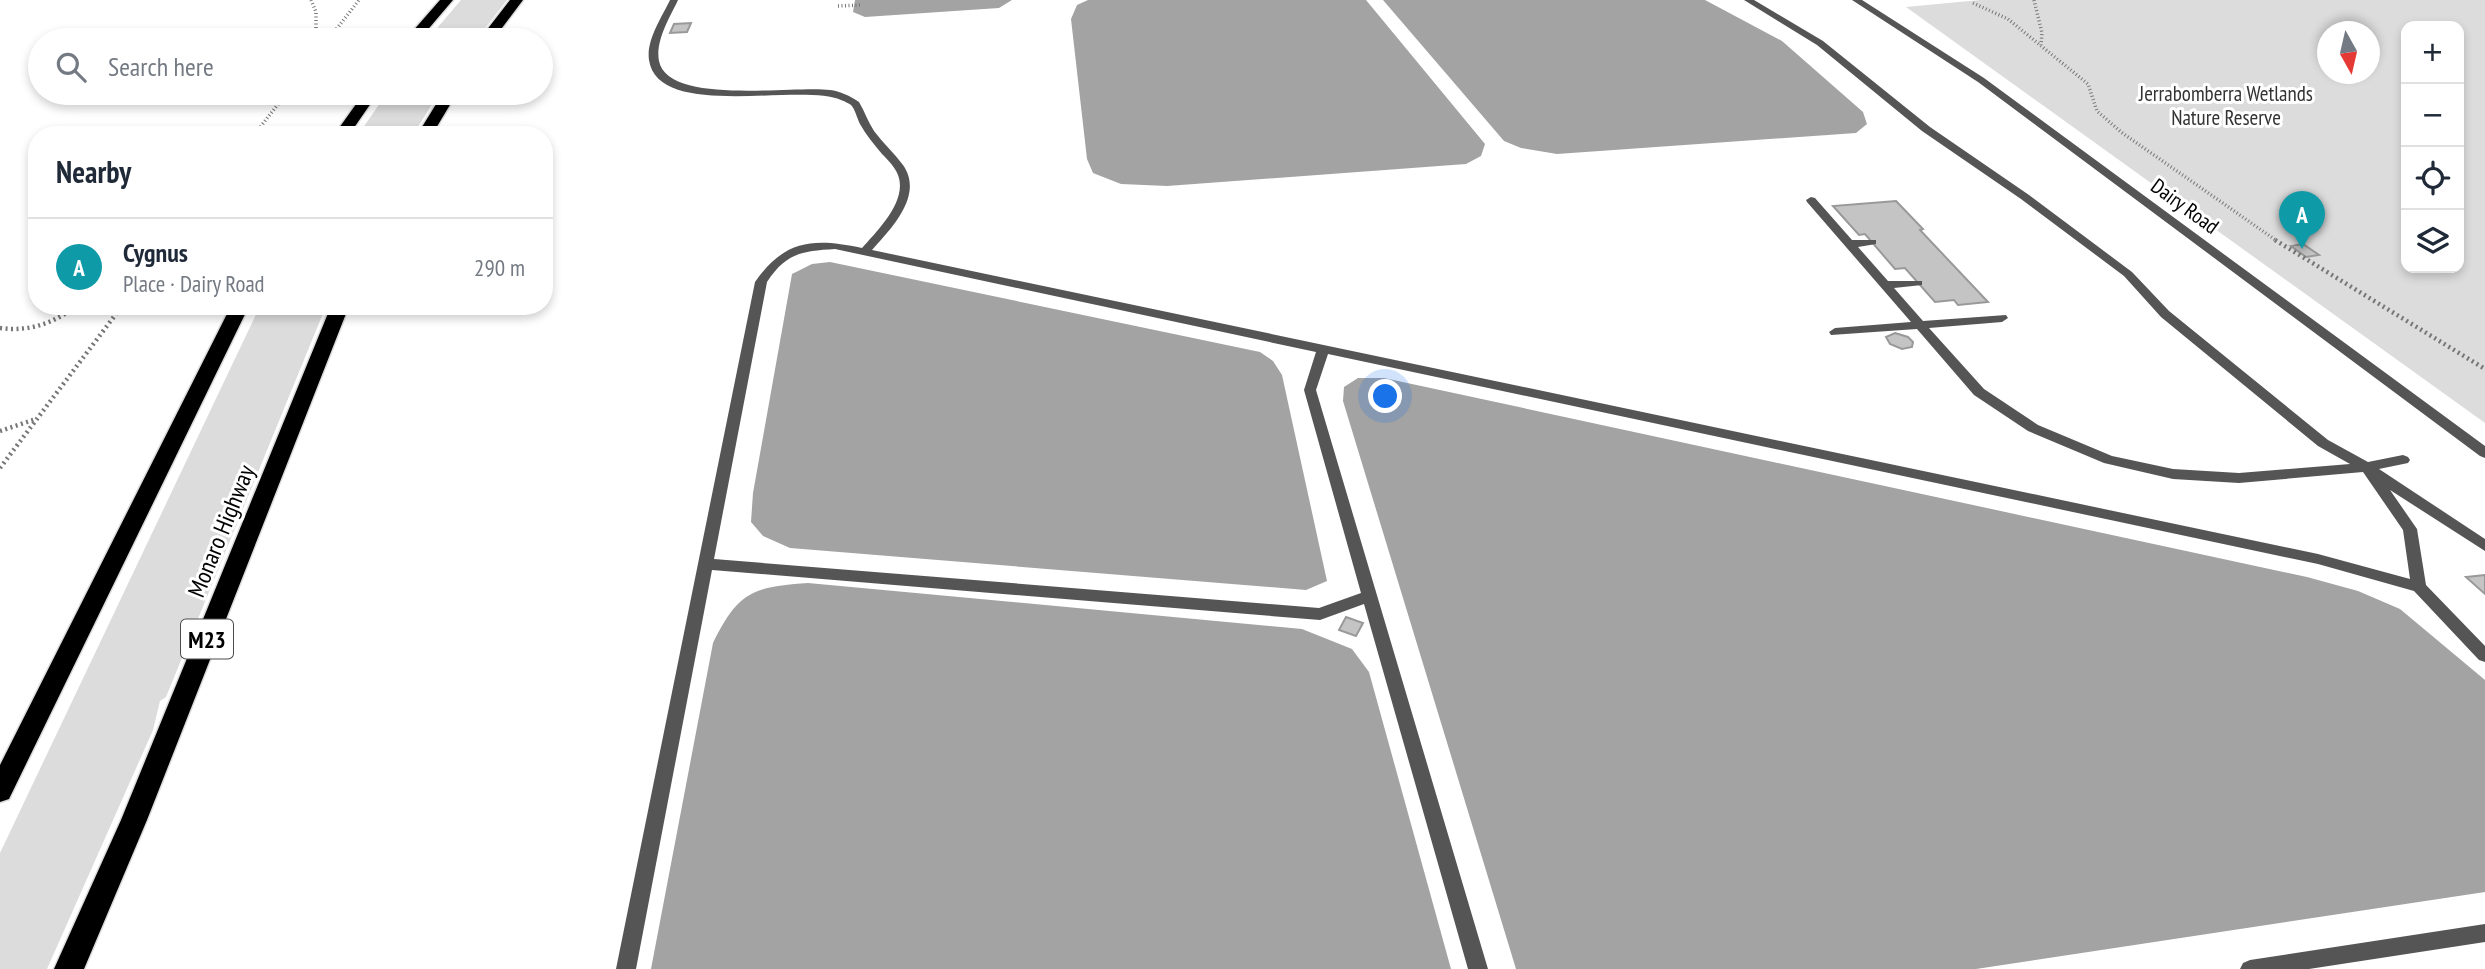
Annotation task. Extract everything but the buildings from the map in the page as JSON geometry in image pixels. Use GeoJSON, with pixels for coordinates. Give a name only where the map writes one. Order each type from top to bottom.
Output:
{"type":"FeatureCollection","features":[{"type":"Feature","properties":{"kind":"highway"},"geometry":{"type":"LineString","coordinates":[[422,28],[447,0]]}},
{"type":"Feature","properties":{"kind":"highway"},"geometry":{"type":"LineString","coordinates":[[495,28],[517,0]]}},
{"type":"Feature","properties":{"kind":"highway"},"geometry":{"type":"LineString","coordinates":[[347,126],[362,105]]}},
{"type":"Feature","properties":{"kind":"highway"},"geometry":{"type":"LineString","coordinates":[[430,126],[443,105]]}},
{"type":"Feature","properties":{"kind":"highway"},"geometry":{"type":"LineString","coordinates":[[0,791],[236,315]]}},
{"type":"Feature","properties":{"kind":"highway","name":"Monaro Highway"},"geometry":{"type":"LineString","coordinates":[[69,969],[160,757],[336,315]]}},
{"type":"Feature","properties":{"kind":"street"},"geometry":{"type":"LineString","coordinates":[[674,0],[654,61],[657,72],[668,83],[712,93],[830,93],[856,104],[869,135],[902,169],[905,192],[888,224],[864,252]]}},
{"type":"Feature","properties":{"kind":"street"},"geometry":{"type":"LineString","coordinates":[[1748,0],[1820,43],[1926,129],[2127,274],[2165,314],[2323,443],[2367,467],[2485,545]]}},
{"type":"Feature","properties":{"kind":"street","name":"Dairy Road"},"geometry":{"type":"LineString","coordinates":[[1856,0],[1981,80],[2485,453]]}},
{"type":"Feature","properties":{"kind":"street"},"geometry":{"type":"LineString","coordinates":[[1811,200],[1979,391],[2033,428],[2109,460],[2173,474],[2239,478],[2367,467],[2403,460]]}},
{"type":"Feature","properties":{"kind":"street"},"geometry":{"type":"LineString","coordinates":[[1839,232],[1855,230]]}},
{"type":"Feature","properties":{"kind":"street"},"geometry":{"type":"LineString","coordinates":[[1850,244],[1872,242]]}},
{"type":"Feature","properties":{"kind":"street"},"geometry":{"type":"LineString","coordinates":[[625,969],[761,282],[775,260],[803,248],[835,246],[2304,556],[2419,587],[2485,656]]}},
{"type":"Feature","properties":{"kind":"street"},"geometry":{"type":"LineString","coordinates":[[1885,285],[1918,283]]}},
{"type":"Feature","properties":{"kind":"street"},"geometry":{"type":"LineString","coordinates":[[1835,332],[2002,318]]}},
{"type":"Feature","properties":{"kind":"street"},"geometry":{"type":"LineString","coordinates":[[1323,349],[1310,390],[1478,969]]}},
{"type":"Feature","properties":{"kind":"street"},"geometry":{"type":"LineString","coordinates":[[2367,467],[2410,529],[2419,587]]}},
{"type":"Feature","properties":{"kind":"street"},"geometry":{"type":"LineString","coordinates":[[705,564],[1320,614],[1370,596]]}},
{"type":"Feature","properties":{"kind":"street"},"geometry":{"type":"LineString","coordinates":[[2250,969],[2485,933]]}},
{"type":"Feature","properties":{"kind":"path"},"geometry":{"type":"LineString","coordinates":[[311,0],[316,12],[316,28]]}},
{"type":"Feature","properties":{"kind":"path"},"geometry":{"type":"LineString","coordinates":[[337,28],[359,0]]}},
{"type":"Feature","properties":{"kind":"path"},"geometry":{"type":"LineString","coordinates":[[2034,0],[2034,12],[2042,33],[2041,45]]}},
{"type":"Feature","properties":{"kind":"path"},"geometry":{"type":"LineString","coordinates":[[1973,3],[2008,19],[2088,83],[2097,111],[2120,132],[2291,251],[2485,369]]}},
{"type":"Feature","properties":{"kind":"path"},"geometry":{"type":"LineString","coordinates":[[838,6],[861,5]]}},
{"type":"Feature","properties":{"kind":"path"},"geometry":{"type":"LineString","coordinates":[[261,126],[278,105]]}},
{"type":"Feature","properties":{"kind":"path"},"geometry":{"type":"LineString","coordinates":[[2291,251],[2298,251]]}},
{"type":"Feature","properties":{"kind":"path"},"geometry":{"type":"LineString","coordinates":[[0,328],[17,331],[55,322],[65,315]]}},
{"type":"Feature","properties":{"kind":"path"},"geometry":{"type":"LineString","coordinates":[[0,468],[115,315]]}},
{"type":"Feature","properties":{"kind":"path"},"geometry":{"type":"LineString","coordinates":[[0,430],[36,418]]}},
{"type":"Feature","properties":{"kind":"green space"},"geometry":{"type":"Polygon","coordinates":[[[461,0],[507,0],[485,28],[437,28],[461,0]]]}},
{"type":"Feature","properties":{"kind":"green space","name":"Jerrabomberra Wetlands Nature Reserve"},"geometry":{"type":"Polygon","coordinates":[[[1980,0],[2485,0],[2485,423],[1906,7],[1980,0]]]}},
{"type":"Feature","properties":{"kind":"green space"},"geometry":{"type":"Polygon","coordinates":[[[379,105],[432,105],[419,126],[364,126],[379,105]]]}},
{"type":"Feature","properties":{"kind":"green space"},"geometry":{"type":"Polygon","coordinates":[[[256,315],[322,315],[166,697],[160,701],[153,730],[47,969],[0,969],[0,853],[256,315]]]}},
{"type":"Feature","properties":{"kind":"shaded area"},"geometry":{"type":"Polygon","coordinates":[[[855,0],[1012,0],[999,8],[865,17],[853,12],[855,0]]]}},
{"type":"Feature","properties":{"kind":"shaded area"},"geometry":{"type":"Polygon","coordinates":[[[1088,0],[1366,0],[1485,144],[1481,156],[1466,164],[1167,186],[1121,184],[1093,173],[1087,159],[1071,19],[1077,5],[1088,0]]]}},
{"type":"Feature","properties":{"kind":"shaded area"},"geometry":{"type":"Polygon","coordinates":[[[1383,0],[1705,0],[1782,41],[1863,112],[1867,124],[1856,133],[1557,154],[1521,148],[1504,141],[1383,0]]]}},
{"type":"Feature","properties":{"kind":"shaded area"},"geometry":{"type":"Polygon","coordinates":[[[830,262],[1260,352],[1273,361],[1282,375],[1327,581],[1306,590],[790,548],[763,536],[751,522],[753,493],[792,274],[812,264],[830,262]]]}},
{"type":"Feature","properties":{"kind":"shaded area"},"geometry":{"type":"Polygon","coordinates":[[[1358,378],[1384,378],[2307,577],[2358,591],[2400,609],[2485,680],[2485,892],[1976,969],[1516,969],[1343,401],[1344,387],[1358,378]]]}},
{"type":"Feature","properties":{"kind":"shaded area"},"geometry":{"type":"Polygon","coordinates":[[[808,583],[1302,629],[1352,649],[1369,672],[1451,969],[651,969],[713,643],[731,613],[749,595],[773,587],[808,583]]]}},
{"type":"Feature","properties":{"kind":"place","name":"Cygnus"},"geometry":{"type":"Point","coordinates":[2302,249]}}]}
